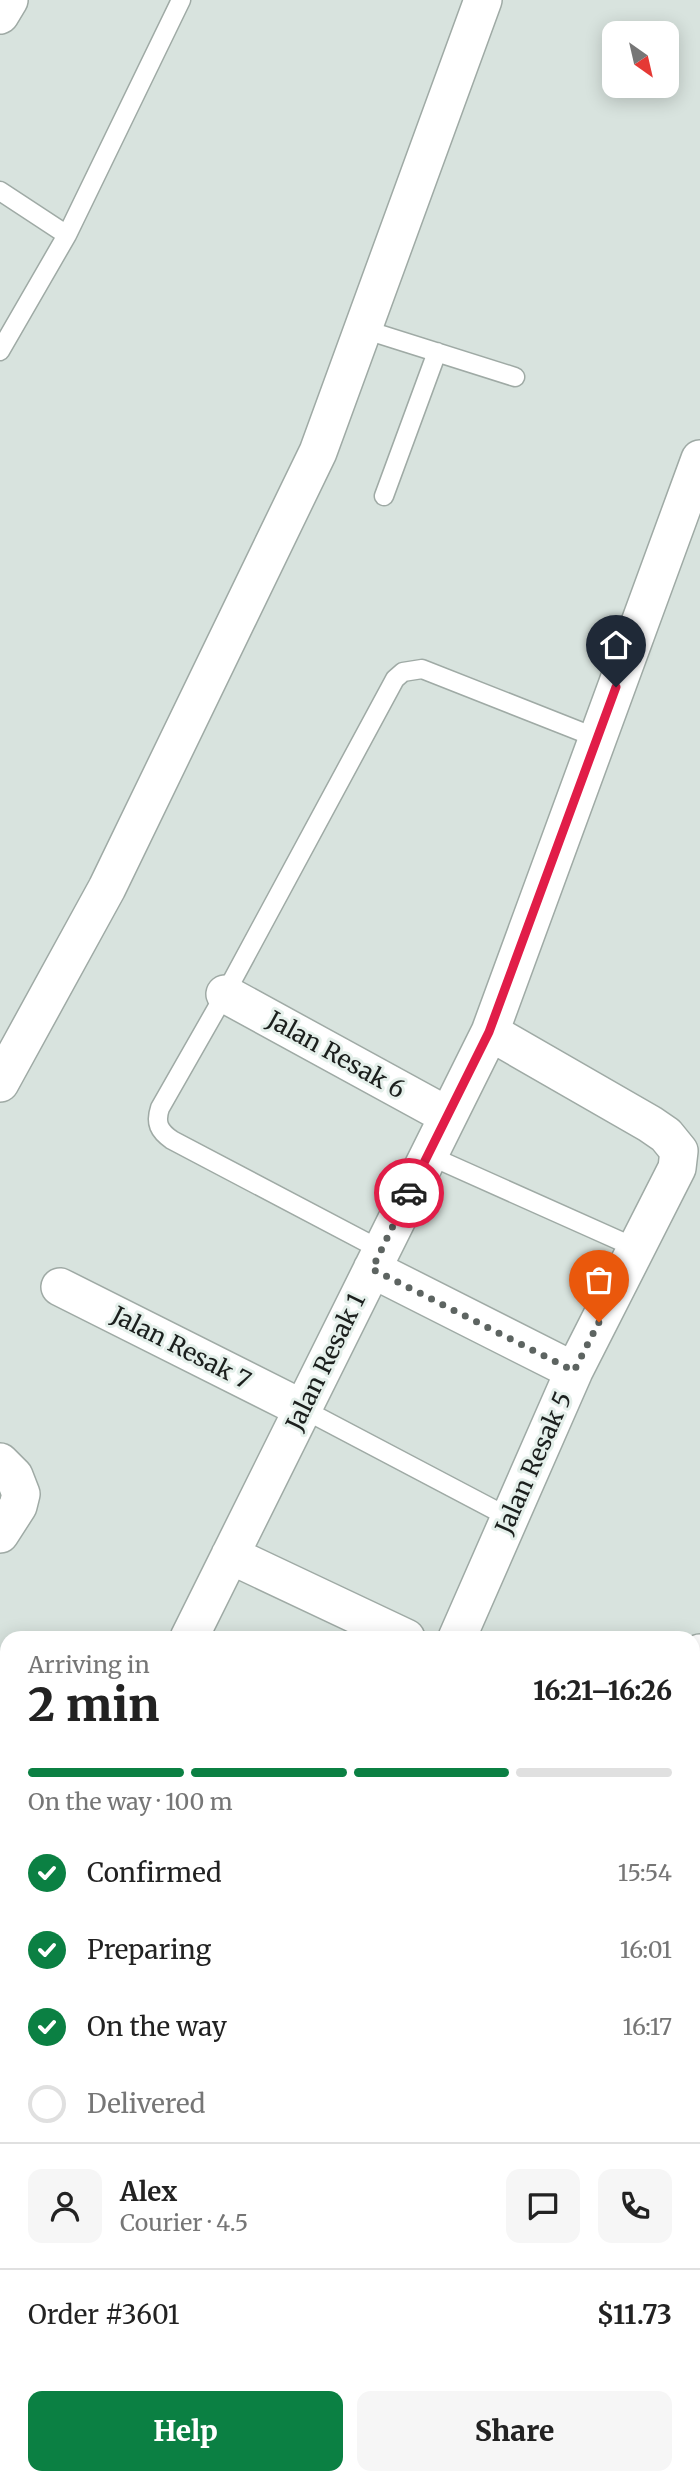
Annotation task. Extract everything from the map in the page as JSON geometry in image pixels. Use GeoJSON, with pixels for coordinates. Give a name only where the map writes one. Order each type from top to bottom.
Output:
{"type":"FeatureCollection","features":[{"type":"Feature","properties":{"kind":"street"},"geometry":{"type":"LineString","coordinates":[[0,15],[9,0]]}},
{"type":"Feature","properties":{"kind":"street"},"geometry":{"type":"LineString","coordinates":[[0,1083],[107,888],[312,464],[483,0]]}},
{"type":"Feature","properties":{"kind":"street","name":"Jalan Resak 1"},"geometry":{"type":"LineString","coordinates":[[192,1631],[489,1032],[700,458]]}},
{"type":"Feature","properties":{"kind":"street","name":"Jalan Resak 6"},"geometry":{"type":"LineString","coordinates":[[225,994],[448,1116]]}},
{"type":"Feature","properties":{"kind":"street","name":"Jalan Resak 5"},"geometry":{"type":"LineString","coordinates":[[460,1631],[574,1371],[677,1168],[679,1152],[666,1135],[650,1124],[489,1032]]}},
{"type":"Feature","properties":{"kind":"street"},"geometry":{"type":"LineString","coordinates":[[377,1260],[574,1371]]}},
{"type":"Feature","properties":{"kind":"street","name":"Jalan Resak 7"},"geometry":{"type":"LineString","coordinates":[[60,1287],[303,1409]]}},
{"type":"Feature","properties":{"kind":"street"},"geometry":{"type":"LineString","coordinates":[[0,1462],[14,1476],[22,1494],[18,1506],[0,1534]]}},
{"type":"Feature","properties":{"kind":"street"},"geometry":{"type":"LineString","coordinates":[[230,1555],[391,1631]]}},
{"type":"Feature","properties":{"kind":"lane"},"geometry":{"type":"LineString","coordinates":[[0,351],[67,235],[181,0]]}},
{"type":"Feature","properties":{"kind":"lane"},"geometry":{"type":"LineString","coordinates":[[0,191],[67,235]]}},
{"type":"Feature","properties":{"kind":"lane"},"geometry":{"type":"LineString","coordinates":[[363,329],[515,377]]}},
{"type":"Feature","properties":{"kind":"lane"},"geometry":{"type":"LineString","coordinates":[[384,496],[437,352]]}},
{"type":"Feature","properties":{"kind":"lane"},"geometry":{"type":"LineString","coordinates":[[377,1260],[161,1133],[156,1119],[160,1108],[225,994],[395,679],[403,672],[422,669],[597,738]]}},
{"type":"Feature","properties":{"kind":"lane"},"geometry":{"type":"LineString","coordinates":[[428,1155],[636,1248]]}},
{"type":"Feature","properties":{"kind":"lane"},"geometry":{"type":"LineString","coordinates":[[303,1409],[510,1518]]}},
{"type":"Feature","properties":{"kind":"way so far"},"geometry":{"type":"LineString","coordinates":[[409,1193],[372,1269],[574,1371],[599,1322]]}},
{"type":"Feature","properties":{"kind":"route"},"geometry":{"type":"LineString","coordinates":[[409,1193],[489,1032],[616,687]]}}]}
